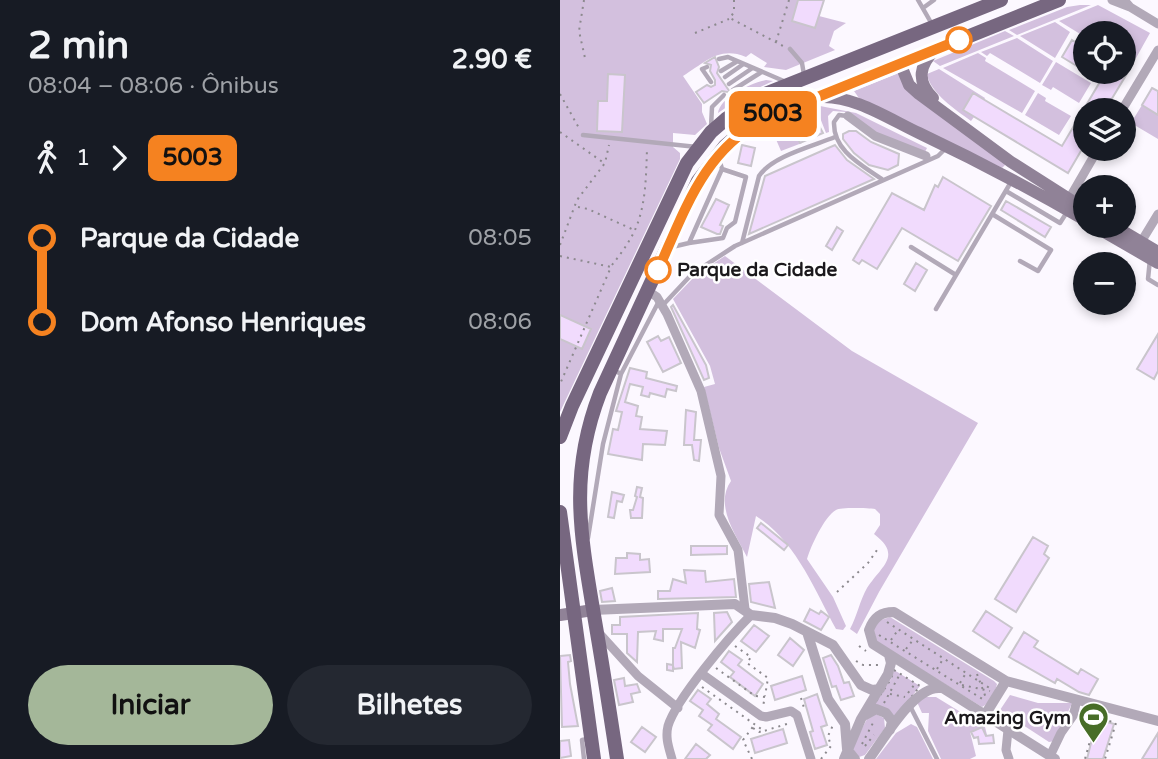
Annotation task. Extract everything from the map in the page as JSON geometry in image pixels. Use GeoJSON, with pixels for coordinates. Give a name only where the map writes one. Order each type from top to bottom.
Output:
{"type":"FeatureCollection","features":[{"type":"Feature","properties":{"kind":"main road"},"geometry":{"type":"LineString","coordinates":[[617,759],[579,518],[580,467],[593,412],[616,372],[648,291],[698,181],[718,153],[754,124],[1059,0]]}},
{"type":"Feature","properties":{"kind":"main road"},"geometry":{"type":"LineString","coordinates":[[560,437],[678,178],[711,132],[747,104],[790,84],[991,2]]}},
{"type":"Feature","properties":{"kind":"main road"},"geometry":{"type":"LineString","coordinates":[[882,48],[900,63],[913,90],[1011,162],[1017,178]]}},
{"type":"Feature","properties":{"kind":"main road"},"geometry":{"type":"LineString","coordinates":[[936,49],[921,69],[921,81],[927,92],[955,121]]}},
{"type":"Feature","properties":{"kind":"main road"},"geometry":{"type":"LineString","coordinates":[[863,106],[853,98],[847,84],[847,72],[862,62],[867,54]]}},
{"type":"Feature","properties":{"kind":"main road"},"geometry":{"type":"LineString","coordinates":[[813,98],[838,98],[863,106],[1017,178],[1073,209]]}},
{"type":"Feature","properties":{"kind":"main road"},"geometry":{"type":"LineString","coordinates":[[1011,162],[1009,169],[1017,178]]}},
{"type":"Feature","properties":{"kind":"main road"},"geometry":{"type":"LineString","coordinates":[[1068,205],[1073,206]]}},
{"type":"Feature","properties":{"kind":"main road"},"geometry":{"type":"LineString","coordinates":[[1117,238],[1155,258]]}},
{"type":"Feature","properties":{"kind":"main road"},"geometry":{"type":"LineString","coordinates":[[1134,238],[1155,258]]}},
{"type":"Feature","properties":{"kind":"main road"},"geometry":{"type":"LineString","coordinates":[[560,512],[567,614],[594,759]]}},
{"type":"Feature","properties":{"kind":"main road"},"geometry":{"type":"LineString","coordinates":[[567,614],[593,610]]}},
{"type":"Feature","properties":{"kind":"street"},"geometry":{"type":"LineString","coordinates":[[1112,0],[1127,4],[1158,24]]}},
{"type":"Feature","properties":{"kind":"street"},"geometry":{"type":"LineString","coordinates":[[1129,98],[1158,50]]}},
{"type":"Feature","properties":{"kind":"street"},"geometry":{"type":"LineString","coordinates":[[848,116],[875,136],[924,159]]}},
{"type":"Feature","properties":{"kind":"street"},"geometry":{"type":"LineString","coordinates":[[1068,205],[1092,161]]}},
{"type":"Feature","properties":{"kind":"street"},"geometry":{"type":"LineString","coordinates":[[1141,242],[1158,214]]}},
{"type":"Feature","properties":{"kind":"street"},"geometry":{"type":"LineString","coordinates":[[648,291],[661,303],[690,363],[704,403],[721,476],[719,515],[738,550],[748,612],[670,723],[667,737],[672,759]]}},
{"type":"Feature","properties":{"kind":"street"},"geometry":{"type":"LineString","coordinates":[[593,610],[735,604],[748,612],[775,618],[833,645],[861,685],[884,691]]}},
{"type":"Feature","properties":{"kind":"street"},"geometry":{"type":"LineString","coordinates":[[884,605],[917,623],[1006,681],[1076,705],[1158,721]]}},
{"type":"Feature","properties":{"kind":"street"},"geometry":{"type":"LineString","coordinates":[[894,612],[882,613],[872,623],[866,645],[888,663],[986,708],[1009,730],[1052,758],[1076,705]]}},
{"type":"Feature","properties":{"kind":"street"},"geometry":{"type":"LineString","coordinates":[[597,631],[638,676],[678,708]]}},
{"type":"Feature","properties":{"kind":"street"},"geometry":{"type":"LineString","coordinates":[[807,632],[828,699],[845,724],[846,754]]}},
{"type":"Feature","properties":{"kind":"street"},"geometry":{"type":"LineString","coordinates":[[846,754],[863,721],[884,691],[888,663]]}},
{"type":"Feature","properties":{"kind":"street"},"geometry":{"type":"LineString","coordinates":[[702,674],[761,716],[766,718],[791,711],[797,715],[811,759]]}},
{"type":"Feature","properties":{"kind":"street"},"geometry":{"type":"LineString","coordinates":[[986,708],[1006,681]]}},
{"type":"Feature","properties":{"kind":"street"},"geometry":{"type":"LineString","coordinates":[[886,728],[910,702],[927,690],[939,687],[948,690]]}},
{"type":"Feature","properties":{"kind":"street"},"geometry":{"type":"LineString","coordinates":[[863,721],[871,711],[882,710],[892,721],[869,759]]}},
{"type":"Feature","properties":{"kind":"street"},"geometry":{"type":"LineString","coordinates":[[1009,730],[1006,750],[1009,759]]}},
{"type":"Feature","properties":{"kind":"street"},"geometry":{"type":"LineString","coordinates":[[846,754],[855,759]]}},
{"type":"Feature","properties":{"kind":"lane"},"geometry":{"type":"LineString","coordinates":[[918,0],[933,27]]}},
{"type":"Feature","properties":{"kind":"lane"},"geometry":{"type":"LineString","coordinates":[[923,8],[934,0]]}},
{"type":"Feature","properties":{"kind":"lane"},"geometry":{"type":"LineString","coordinates":[[790,49],[802,63],[804,78]]}},
{"type":"Feature","properties":{"kind":"lane"},"geometry":{"type":"LineString","coordinates":[[719,59],[724,56],[790,84]]}},
{"type":"Feature","properties":{"kind":"lane"},"geometry":{"type":"LineString","coordinates":[[721,71],[737,61]]}},
{"type":"Feature","properties":{"kind":"lane"},"geometry":{"type":"LineString","coordinates":[[725,77],[743,64]]}},
{"type":"Feature","properties":{"kind":"lane"},"geometry":{"type":"LineString","coordinates":[[707,67],[702,69],[711,79]]}},
{"type":"Feature","properties":{"kind":"lane"},"geometry":{"type":"LineString","coordinates":[[729,84],[752,69]]}},
{"type":"Feature","properties":{"kind":"lane"},"geometry":{"type":"LineString","coordinates":[[733,90],[760,73]]}},
{"type":"Feature","properties":{"kind":"lane"},"geometry":{"type":"LineString","coordinates":[[711,132],[712,107],[721,96]]}},
{"type":"Feature","properties":{"kind":"lane"},"geometry":{"type":"LineString","coordinates":[[848,116],[836,117],[834,122],[837,143],[883,180]]}},
{"type":"Feature","properties":{"kind":"lane"},"geometry":{"type":"LineString","coordinates":[[583,135],[698,147]]}},
{"type":"Feature","properties":{"kind":"lane"},"geometry":{"type":"LineString","coordinates":[[741,243],[759,176],[764,169],[774,162],[835,137]]}},
{"type":"Feature","properties":{"kind":"lane"},"geometry":{"type":"LineString","coordinates":[[924,159],[934,140]]}},
{"type":"Feature","properties":{"kind":"lane"},"geometry":{"type":"LineString","coordinates":[[585,562],[616,372],[661,303],[692,274],[717,256],[924,159],[938,156],[947,146]]}},
{"type":"Feature","properties":{"kind":"lane"},"geometry":{"type":"LineString","coordinates":[[689,243],[722,169],[718,153]]}},
{"type":"Feature","properties":{"kind":"lane"},"geometry":{"type":"LineString","coordinates":[[667,248],[723,238],[727,228],[735,222],[746,177],[722,169]]}},
{"type":"Feature","properties":{"kind":"lane"},"geometry":{"type":"LineString","coordinates":[[936,309],[1006,191],[1017,178]]}},
{"type":"Feature","properties":{"kind":"lane"},"geometry":{"type":"LineString","coordinates":[[1006,191],[1060,223],[1068,205]]}},
{"type":"Feature","properties":{"kind":"lane"},"geometry":{"type":"LineString","coordinates":[[992,214],[1051,250],[1038,271],[1020,261]]}},
{"type":"Feature","properties":{"kind":"lane"},"geometry":{"type":"LineString","coordinates":[[911,247],[956,275]]}},
{"type":"Feature","properties":{"kind":"lane"},"geometry":{"type":"LineString","coordinates":[[1155,258],[1148,279],[1158,285]]}},
{"type":"Feature","properties":{"kind":"lane"},"geometry":{"type":"LineString","coordinates":[[910,702],[937,759]]}},
{"type":"Feature","properties":{"kind":"lane"},"geometry":{"type":"LineString","coordinates":[[584,759],[582,740],[592,739]]}},
{"type":"Feature","properties":{"kind":"path"},"geometry":{"type":"LineString","coordinates":[[584,0],[579,31],[585,58]]}},
{"type":"Feature","properties":{"kind":"path"},"geometry":{"type":"LineString","coordinates":[[695,33],[730,18],[734,12],[734,0]]}},
{"type":"Feature","properties":{"kind":"path"},"geometry":{"type":"LineString","coordinates":[[775,43],[789,0]]}},
{"type":"Feature","properties":{"kind":"path"},"geometry":{"type":"LineString","coordinates":[[730,18],[790,49]]}},
{"type":"Feature","properties":{"kind":"path"},"geometry":{"type":"LineString","coordinates":[[560,94],[583,135]]}},
{"type":"Feature","properties":{"kind":"path"},"geometry":{"type":"LineString","coordinates":[[560,132],[604,163]]}},
{"type":"Feature","properties":{"kind":"path"},"geometry":{"type":"LineString","coordinates":[[560,245],[579,197],[604,163],[610,137]]}},
{"type":"Feature","properties":{"kind":"path"},"geometry":{"type":"LineString","coordinates":[[560,384],[611,267],[635,231],[645,189],[648,141]]}},
{"type":"Feature","properties":{"kind":"path"},"geometry":{"type":"LineString","coordinates":[[576,206],[635,231]]}},
{"type":"Feature","properties":{"kind":"path"},"geometry":{"type":"LineString","coordinates":[[560,257],[611,267]]}},
{"type":"Feature","properties":{"kind":"path"},"geometry":{"type":"LineString","coordinates":[[837,592],[868,563],[877,550]]}},
{"type":"Feature","properties":{"kind":"path"},"geometry":{"type":"LineString","coordinates":[[881,618],[995,691]]}},
{"type":"Feature","properties":{"kind":"path"},"geometry":{"type":"LineString","coordinates":[[882,707],[890,641],[902,624]]}},
{"type":"Feature","properties":{"kind":"path"},"geometry":{"type":"LineString","coordinates":[[872,631],[980,698],[986,708]]}},
{"type":"Feature","properties":{"kind":"path"},"geometry":{"type":"LineString","coordinates":[[905,650],[913,639]]}},
{"type":"Feature","properties":{"kind":"path"},"geometry":{"type":"LineString","coordinates":[[730,642],[751,657],[747,663],[768,678],[761,716],[743,740],[752,759]]}},
{"type":"Feature","properties":{"kind":"path"},"geometry":{"type":"LineString","coordinates":[[839,655],[863,666],[888,663],[920,686],[894,719],[890,712],[882,707],[873,706],[884,691],[888,663]]}},
{"type":"Feature","properties":{"kind":"path"},"geometry":{"type":"LineString","coordinates":[[936,670],[944,658]]}},
{"type":"Feature","properties":{"kind":"path"},"geometry":{"type":"LineString","coordinates":[[713,666],[755,696],[765,697]]}},
{"type":"Feature","properties":{"kind":"path"},"geometry":{"type":"LineString","coordinates":[[948,690],[959,684],[970,666]]}},
{"type":"Feature","properties":{"kind":"path"},"geometry":{"type":"LineString","coordinates":[[986,708],[976,670],[993,672]]}},
{"type":"Feature","properties":{"kind":"path"},"geometry":{"type":"LineString","coordinates":[[959,684],[995,691]]}},
{"type":"Feature","properties":{"kind":"path"},"geometry":{"type":"LineString","coordinates":[[884,691],[910,702]]}},
{"type":"Feature","properties":{"kind":"path"},"geometry":{"type":"LineString","coordinates":[[986,708],[995,691]]}},
{"type":"Feature","properties":{"kind":"path"},"geometry":{"type":"LineString","coordinates":[[966,699],[991,697]]}},
{"type":"Feature","properties":{"kind":"path"},"geometry":{"type":"LineString","coordinates":[[1076,705],[1116,723],[1105,759]]}},
{"type":"Feature","properties":{"kind":"path"},"geometry":{"type":"LineString","coordinates":[[862,744],[878,714]]}},
{"type":"Feature","properties":{"kind":"path"},"geometry":{"type":"LineString","coordinates":[[1085,759],[1096,716]]}},
{"type":"Feature","properties":{"kind":"path"},"geometry":{"type":"LineString","coordinates":[[863,721],[886,728]]}},
{"type":"Feature","properties":{"kind":"path"},"geometry":{"type":"LineString","coordinates":[[753,728],[759,732],[764,731]]}},
{"type":"Feature","properties":{"kind":"shaded area","name":"Parque da Cidade"},"geometry":{"type":"Polygon","coordinates":[[[560,0],[798,0],[792,21],[815,28],[819,16],[846,23],[834,31],[829,46],[835,50],[786,70],[764,67],[767,63],[751,53],[746,57],[728,53],[713,57],[683,76],[702,104],[707,124],[695,135],[673,133],[673,147],[680,153],[680,159],[560,412],[560,0]]]}},
{"type":"Feature","properties":{"kind":"shaded area"},"geometry":{"type":"Polygon","coordinates":[[[1091,5],[1017,35],[1009,30],[1067,7],[1091,5]]]}},
{"type":"Feature","properties":{"kind":"shaded area"},"geometry":{"type":"Polygon","coordinates":[[[1098,5],[1128,21],[1073,21],[1073,30],[1059,21],[1098,5]]]}},
{"type":"Feature","properties":{"kind":"shaded area"},"geometry":{"type":"Polygon","coordinates":[[[1055,22],[1070,32],[1055,58],[1020,36],[1055,22]]]}},
{"type":"Feature","properties":{"kind":"shaded area"},"geometry":{"type":"Polygon","coordinates":[[[1136,25],[1150,33],[1136,58],[1136,25]]]}},
{"type":"Feature","properties":{"kind":"shaded area"},"geometry":{"type":"Polygon","coordinates":[[[1005,31],[1014,36],[940,66],[933,61],[1005,31]]]}},
{"type":"Feature","properties":{"kind":"shaded area"},"geometry":{"type":"Polygon","coordinates":[[[1017,38],[1053,61],[1040,83],[990,53],[987,56],[981,52],[1017,38]]]}},
{"type":"Feature","properties":{"kind":"shaded area"},"geometry":{"type":"Polygon","coordinates":[[[978,53],[986,58],[985,61],[1035,91],[1022,113],[943,68],[978,53]]]}},
{"type":"Feature","properties":{"kind":"shaded area"},"geometry":{"type":"Polygon","coordinates":[[[1056,62],[1073,72],[1073,84],[1090,84],[1082,98],[1073,99],[1053,87],[1051,90],[1042,85],[1056,62]]]}},
{"type":"Feature","properties":{"kind":"shaded area"},"geometry":{"type":"Polygon","coordinates":[[[939,69],[985,98],[984,100],[973,94],[963,110],[974,117],[971,121],[933,88],[927,74],[939,69]]]}},
{"type":"Feature","properties":{"kind":"shaded area"},"geometry":{"type":"Polygon","coordinates":[[[901,72],[1005,165],[1002,168],[861,101],[854,91],[901,72]]]}},
{"type":"Feature","properties":{"kind":"shaded area"},"geometry":{"type":"Polygon","coordinates":[[[766,80],[773,81],[746,94],[718,113],[730,96],[766,80]]]}},
{"type":"Feature","properties":{"kind":"shaded area"},"geometry":{"type":"Polygon","coordinates":[[[1038,93],[1046,98],[1045,101],[1071,116],[1059,135],[1025,115],[1038,93]]]}},
{"type":"Feature","properties":{"kind":"shaded area"},"geometry":{"type":"Polygon","coordinates":[[[815,105],[856,113],[927,148],[925,152],[880,135],[846,112],[833,111],[828,116],[829,132],[826,133],[815,105]]]}},
{"type":"Feature","properties":{"kind":"shaded area"},"geometry":{"type":"Polygon","coordinates":[[[1142,105],[1158,115],[1158,139],[1136,126],[1136,115],[1142,105]]]}},
{"type":"Feature","properties":{"kind":"shaded area"},"geometry":{"type":"Polygon","coordinates":[[[791,114],[802,143],[781,151],[769,123],[791,114]]]}},
{"type":"Feature","properties":{"kind":"shaded area"},"geometry":{"type":"Polygon","coordinates":[[[725,256],[852,351],[978,423],[857,634],[850,629],[862,598],[887,561],[888,555],[883,542],[874,534],[880,525],[880,514],[875,509],[836,510],[823,525],[807,559],[833,597],[846,626],[843,630],[836,629],[803,567],[770,526],[756,516],[747,557],[728,520],[725,500],[731,481],[719,448],[704,387],[715,384],[710,366],[673,299],[696,275],[725,256]]]}},
{"type":"Feature","properties":{"kind":"shaded area"},"geometry":{"type":"Polygon","coordinates":[[[890,617],[994,681],[997,684],[990,700],[982,707],[877,642],[873,628],[878,621],[890,617]]]}},
{"type":"Feature","properties":{"kind":"shaded area"},"geometry":{"type":"Polygon","coordinates":[[[894,670],[920,686],[894,719],[873,706],[894,670]]]}},
{"type":"Feature","properties":{"kind":"shaded area"},"geometry":{"type":"Polygon","coordinates":[[[1010,695],[1038,703],[1072,703],[1055,741],[1049,742],[1000,710],[1010,695]]]}},
{"type":"Feature","properties":{"kind":"shaded area"},"geometry":{"type":"Polygon","coordinates":[[[925,697],[936,697],[985,727],[987,735],[984,735],[983,729],[970,732],[976,756],[970,759],[941,759],[928,731],[929,713],[922,713],[917,702],[925,697]]]}},
{"type":"Feature","properties":{"kind":"shaded area"},"geometry":{"type":"Polygon","coordinates":[[[876,714],[884,718],[885,728],[865,755],[859,757],[852,748],[868,717],[876,714]]]}},
{"type":"Feature","properties":{"kind":"shaded area"},"geometry":{"type":"Polygon","coordinates":[[[911,724],[917,727],[933,759],[876,759],[896,733],[911,724]]]}},
{"type":"Feature","properties":{"kind":"building"},"geometry":{"type":"Polygon","coordinates":[[[798,0],[824,0],[815,28],[792,21],[798,0]]]}},
{"type":"Feature","properties":{"kind":"building"},"geometry":{"type":"Polygon","coordinates":[[[1072,40],[1073,41],[1073,64],[1062,57],[1072,40]]]}},
{"type":"Feature","properties":{"kind":"building"},"geometry":{"type":"Polygon","coordinates":[[[715,57],[719,67],[717,73],[732,95],[728,97],[728,92],[722,91],[704,103],[696,92],[707,85],[715,85],[710,71],[711,65],[705,63],[715,57]]]}},
{"type":"Feature","properties":{"kind":"building"},"geometry":{"type":"Polygon","coordinates":[[[608,74],[625,75],[622,132],[597,131],[598,101],[607,101],[608,74]]]}},
{"type":"Feature","properties":{"kind":"building"},"geometry":{"type":"Polygon","coordinates":[[[1099,84],[1121,84],[1112,98],[1090,98],[1099,84]]]}},
{"type":"Feature","properties":{"kind":"building"},"geometry":{"type":"Polygon","coordinates":[[[1152,88],[1158,91],[1158,115],[1142,105],[1152,88]]]}},
{"type":"Feature","properties":{"kind":"building"},"geometry":{"type":"Polygon","coordinates":[[[973,93],[1062,146],[1073,127],[1075,161],[1068,173],[963,110],[973,93]]]}},
{"type":"Feature","properties":{"kind":"building"},"geometry":{"type":"Polygon","coordinates":[[[811,111],[823,133],[800,143],[796,134],[804,131],[798,116],[811,111]]]}},
{"type":"Feature","properties":{"kind":"building"},"geometry":{"type":"Polygon","coordinates":[[[856,131],[871,142],[899,154],[898,165],[888,170],[869,165],[854,153],[843,139],[843,134],[856,131]]]}},
{"type":"Feature","properties":{"kind":"building"},"geometry":{"type":"Polygon","coordinates":[[[742,145],[755,148],[751,166],[738,163],[742,145]]]}},
{"type":"Feature","properties":{"kind":"building"},"geometry":{"type":"Polygon","coordinates":[[[835,145],[847,160],[874,179],[749,234],[765,176],[835,145]]]}},
{"type":"Feature","properties":{"kind":"building"},"geometry":{"type":"Polygon","coordinates":[[[943,177],[991,206],[958,261],[902,228],[877,269],[862,260],[859,264],[853,260],[892,193],[924,210],[935,185],[938,187],[943,177]]]}},
{"type":"Feature","properties":{"kind":"building"},"geometry":{"type":"Polygon","coordinates":[[[716,199],[729,205],[720,225],[723,226],[720,234],[701,227],[716,199]]]}},
{"type":"Feature","properties":{"kind":"building"},"geometry":{"type":"Polygon","coordinates":[[[1006,201],[1051,227],[1045,237],[1001,210],[1006,201]]]}},
{"type":"Feature","properties":{"kind":"building"},"geometry":{"type":"Polygon","coordinates":[[[837,227],[843,231],[832,250],[826,246],[837,227]]]}},
{"type":"Feature","properties":{"kind":"building"},"geometry":{"type":"Polygon","coordinates":[[[916,263],[927,270],[915,291],[904,284],[916,263]]]}},
{"type":"Feature","properties":{"kind":"building"},"geometry":{"type":"Polygon","coordinates":[[[673,305],[706,365],[709,378],[704,380],[671,307],[673,305]]]}},
{"type":"Feature","properties":{"kind":"building"},"geometry":{"type":"Polygon","coordinates":[[[560,315],[591,329],[582,349],[560,339],[560,315]]]}},
{"type":"Feature","properties":{"kind":"building"},"geometry":{"type":"Polygon","coordinates":[[[1158,334],[1158,371],[1154,379],[1137,369],[1158,334]]]}},
{"type":"Feature","properties":{"kind":"building"},"geometry":{"type":"Polygon","coordinates":[[[658,336],[661,341],[669,337],[681,363],[663,372],[647,342],[658,336]]]}},
{"type":"Feature","properties":{"kind":"building"},"geometry":{"type":"Polygon","coordinates":[[[630,368],[647,372],[646,378],[677,386],[676,391],[667,389],[665,397],[650,393],[649,397],[641,395],[643,387],[630,384],[625,402],[638,406],[636,416],[642,417],[640,429],[667,431],[665,445],[643,444],[642,460],[608,454],[613,429],[618,430],[622,412],[616,411],[630,368]]]}},
{"type":"Feature","properties":{"kind":"building"},"geometry":{"type":"Polygon","coordinates":[[[686,410],[696,412],[694,440],[701,440],[699,461],[694,460],[692,445],[684,445],[686,410]]]}},
{"type":"Feature","properties":{"kind":"building"},"geometry":{"type":"Polygon","coordinates":[[[637,487],[642,488],[642,518],[631,518],[630,510],[633,510],[637,497],[637,487]]]}},
{"type":"Feature","properties":{"kind":"building"},"geometry":{"type":"Polygon","coordinates":[[[612,492],[624,495],[622,502],[617,501],[614,518],[608,517],[612,492]]]}},
{"type":"Feature","properties":{"kind":"building"},"geometry":{"type":"Polygon","coordinates":[[[761,523],[788,545],[784,550],[757,528],[761,523]]]}},
{"type":"Feature","properties":{"kind":"building"},"geometry":{"type":"Polygon","coordinates":[[[1033,537],[1048,546],[1044,554],[1049,558],[1016,612],[995,599],[1033,537]]]}},
{"type":"Feature","properties":{"kind":"building"},"geometry":{"type":"Polygon","coordinates":[[[691,546],[727,546],[727,554],[691,555],[691,546]]]}},
{"type":"Feature","properties":{"kind":"building"},"geometry":{"type":"Polygon","coordinates":[[[627,553],[640,554],[640,560],[649,559],[650,572],[615,574],[616,558],[627,558],[627,553]]]}},
{"type":"Feature","properties":{"kind":"building"},"geometry":{"type":"Polygon","coordinates":[[[684,570],[705,571],[706,582],[734,579],[736,597],[658,599],[658,591],[670,591],[673,579],[686,583],[684,570]]]}},
{"type":"Feature","properties":{"kind":"building"},"geometry":{"type":"Polygon","coordinates":[[[769,582],[775,608],[751,602],[749,584],[769,582]]]}},
{"type":"Feature","properties":{"kind":"building"},"geometry":{"type":"Polygon","coordinates":[[[612,588],[615,601],[602,602],[600,591],[612,588]]]}},
{"type":"Feature","properties":{"kind":"building"},"geometry":{"type":"Polygon","coordinates":[[[810,609],[819,614],[821,611],[829,617],[821,630],[804,621],[810,609]]]}},
{"type":"Feature","properties":{"kind":"building"},"geometry":{"type":"Polygon","coordinates":[[[986,611],[1012,628],[999,648],[973,631],[986,611]]]}},
{"type":"Feature","properties":{"kind":"building"},"geometry":{"type":"Polygon","coordinates":[[[727,612],[732,622],[715,641],[714,613],[727,612]]]}},
{"type":"Feature","properties":{"kind":"building"},"geometry":{"type":"Polygon","coordinates":[[[698,613],[697,629],[700,630],[695,648],[681,642],[682,668],[674,669],[673,666],[673,671],[667,670],[667,664],[673,665],[673,648],[682,629],[663,629],[663,641],[654,639],[656,631],[638,632],[637,662],[627,653],[627,634],[612,634],[612,625],[620,625],[620,617],[698,613]]]}},
{"type":"Feature","properties":{"kind":"building"},"geometry":{"type":"Polygon","coordinates":[[[754,625],[769,636],[756,652],[741,641],[754,625]]]}},
{"type":"Feature","properties":{"kind":"building"},"geometry":{"type":"Polygon","coordinates":[[[1024,632],[1038,641],[1034,647],[1078,674],[1081,669],[1098,679],[1089,695],[1057,679],[1055,683],[1009,657],[1024,632]]]}},
{"type":"Feature","properties":{"kind":"building"},"geometry":{"type":"Polygon","coordinates":[[[790,638],[804,650],[793,666],[778,655],[790,638]]]}},
{"type":"Feature","properties":{"kind":"building"},"geometry":{"type":"Polygon","coordinates":[[[729,651],[742,660],[738,665],[763,684],[755,696],[730,677],[734,672],[721,662],[729,651]]]}},
{"type":"Feature","properties":{"kind":"building"},"geometry":{"type":"Polygon","coordinates":[[[570,655],[570,684],[578,726],[562,727],[560,656],[570,655]]]}},
{"type":"Feature","properties":{"kind":"building"},"geometry":{"type":"Polygon","coordinates":[[[831,655],[844,683],[849,682],[854,696],[841,700],[836,686],[832,687],[823,658],[831,655]]]}},
{"type":"Feature","properties":{"kind":"building"},"geometry":{"type":"Polygon","coordinates":[[[802,676],[806,690],[775,700],[771,686],[802,676]]]}},
{"type":"Feature","properties":{"kind":"building"},"geometry":{"type":"Polygon","coordinates":[[[624,678],[625,686],[637,684],[640,692],[631,694],[633,702],[619,705],[614,680],[624,678]]]}},
{"type":"Feature","properties":{"kind":"building"},"geometry":{"type":"Polygon","coordinates":[[[698,690],[711,699],[707,704],[719,714],[716,719],[741,737],[733,749],[708,730],[712,725],[699,716],[703,710],[690,701],[698,690]]]}},
{"type":"Feature","properties":{"kind":"building"},"geometry":{"type":"Polygon","coordinates":[[[817,694],[827,725],[821,727],[827,745],[815,749],[804,699],[817,694]]]}},
{"type":"Feature","properties":{"kind":"building"},"geometry":{"type":"Polygon","coordinates":[[[1097,719],[1114,724],[1103,759],[1087,759],[1097,719]]]}},
{"type":"Feature","properties":{"kind":"building"},"geometry":{"type":"Polygon","coordinates":[[[642,727],[656,737],[645,752],[631,742],[642,727]]]}},
{"type":"Feature","properties":{"kind":"building"},"geometry":{"type":"Polygon","coordinates":[[[982,727],[986,736],[993,735],[994,743],[979,744],[978,737],[974,738],[971,732],[982,727]]]}},
{"type":"Feature","properties":{"kind":"building"},"geometry":{"type":"Polygon","coordinates":[[[783,729],[787,743],[755,753],[751,739],[783,729]]]}},
{"type":"Feature","properties":{"kind":"building"},"geometry":{"type":"Polygon","coordinates":[[[1158,733],[1158,759],[1142,759],[1158,733]]]}},
{"type":"Feature","properties":{"kind":"building"},"geometry":{"type":"Polygon","coordinates":[[[569,740],[571,756],[560,758],[560,741],[569,740]]]}},
{"type":"Feature","properties":{"kind":"building"},"geometry":{"type":"Polygon","coordinates":[[[696,744],[710,755],[706,759],[685,759],[696,744]]]}},
{"type":"Feature","properties":{"kind":"bus line","name":"5003"},"geometry":{"type":"LineString","coordinates":[[658,270],[698,181],[718,153],[739,134],[768,117],[959,40]]}},
{"type":"Feature","properties":{"kind":"place","name":"Parque da Cidade"},"geometry":{"type":"Point","coordinates":[658,270]}},
{"type":"Feature","properties":{"kind":"place","name":"Amazing Gym"},"geometry":{"type":"Point","coordinates":[1094,745]}}]}
